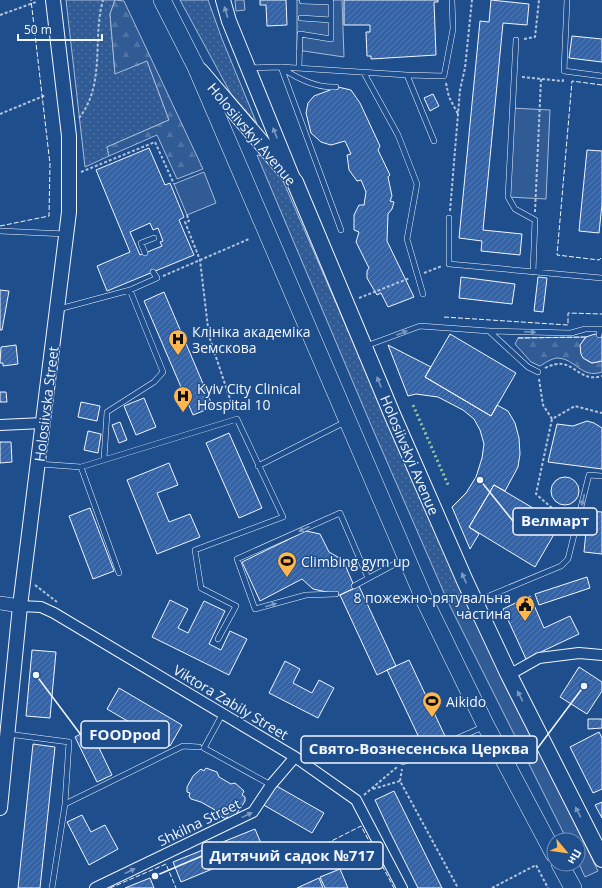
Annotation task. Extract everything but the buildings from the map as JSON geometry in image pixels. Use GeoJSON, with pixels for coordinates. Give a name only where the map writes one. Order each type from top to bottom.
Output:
{"type":"FeatureCollection","features":[{"type":"Feature","properties":{"kind":"highway","name":"Holosiivskyi Avenue"},"geometry":{"type":"LineString","coordinates":[[162,0],[196,67],[406,558],[486,726],[546,839]]}},
{"type":"Feature","properties":{"kind":"highway"},"geometry":{"type":"LineString","coordinates":[[564,872],[573,888]]}},
{"type":"Feature","properties":{"kind":"main road","name":"Holosiivska Street"},"geometry":{"type":"LineString","coordinates":[[0,808],[20,606],[67,234],[70,177],[68,116],[53,0]]}},
{"type":"Feature","properties":{"kind":"main road"},"geometry":{"type":"LineString","coordinates":[[223,0],[248,68],[295,182]]}},
{"type":"Feature","properties":{"kind":"main road","name":"Holosiivskyi Avenue"},"geometry":{"type":"LineString","coordinates":[[196,67],[295,182],[365,346],[392,414],[475,602],[509,675],[602,859]]}},
{"type":"Feature","properties":{"kind":"street"},"geometry":{"type":"LineString","coordinates":[[0,425],[43,423]]}},
{"type":"Feature","properties":{"kind":"street"},"geometry":{"type":"LineString","coordinates":[[0,603],[20,606]]}},
{"type":"Feature","properties":{"kind":"street","name":"Viktora Zabily Street"},"geometry":{"type":"LineString","coordinates":[[20,606],[40,607],[54,613],[295,757],[356,800],[402,888]]}},
{"type":"Feature","properties":{"kind":"street"},"geometry":{"type":"LineString","coordinates":[[509,675],[539,658],[579,654],[602,655]]}},
{"type":"Feature","properties":{"kind":"street","name":"Shkilna Street"},"geometry":{"type":"LineString","coordinates":[[95,888],[254,812],[270,785],[295,757]]}},
{"type":"Feature","properties":{"kind":"lane"},"geometry":{"type":"LineString","coordinates":[[248,68],[281,67],[364,73],[444,76],[453,29],[452,0]]}},
{"type":"Feature","properties":{"kind":"lane"},"geometry":{"type":"LineString","coordinates":[[567,0],[564,71],[602,76]]}},
{"type":"Feature","properties":{"kind":"lane"},"geometry":{"type":"LineString","coordinates":[[299,68],[300,34],[331,39],[331,2],[302,1]]}},
{"type":"Feature","properties":{"kind":"lane"},"geometry":{"type":"LineString","coordinates":[[301,18],[331,20]]}},
{"type":"Feature","properties":{"kind":"lane"},"geometry":{"type":"LineString","coordinates":[[516,40],[512,76],[508,197],[515,209],[535,220],[533,272]]}},
{"type":"Feature","properties":{"kind":"lane"},"geometry":{"type":"LineString","coordinates":[[281,67],[295,77],[323,88],[336,87]]}},
{"type":"Feature","properties":{"kind":"lane"},"geometry":{"type":"LineString","coordinates":[[281,67],[341,230]]}},
{"type":"Feature","properties":{"kind":"lane"},"geometry":{"type":"LineString","coordinates":[[364,73],[398,135],[417,184],[407,239],[423,294]]}},
{"type":"Feature","properties":{"kind":"lane"},"geometry":{"type":"LineString","coordinates":[[407,75],[434,141]]}},
{"type":"Feature","properties":{"kind":"lane"},"geometry":{"type":"LineString","coordinates":[[449,218],[449,264],[602,278]]}},
{"type":"Feature","properties":{"kind":"lane"},"geometry":{"type":"LineString","coordinates":[[0,231],[67,234]]}},
{"type":"Feature","properties":{"kind":"lane"},"geometry":{"type":"LineString","coordinates":[[146,253],[141,243],[154,238]]}},
{"type":"Feature","properties":{"kind":"lane"},"geometry":{"type":"LineString","coordinates":[[58,309],[130,290],[156,278],[154,272]]}},
{"type":"Feature","properties":{"kind":"lane"},"geometry":{"type":"LineString","coordinates":[[104,460],[107,412],[154,382],[163,372],[130,290]]}},
{"type":"Feature","properties":{"kind":"lane"},"geometry":{"type":"LineString","coordinates":[[365,346],[420,326],[489,331],[571,334],[585,329],[601,329],[600,335]]}},
{"type":"Feature","properties":{"kind":"lane"},"geometry":{"type":"LineString","coordinates":[[489,331],[528,367],[538,372]]}},
{"type":"Feature","properties":{"kind":"lane"},"geometry":{"type":"LineString","coordinates":[[38,464],[81,467],[237,418],[283,517],[194,550],[201,588],[236,606],[218,640]]}},
{"type":"Feature","properties":{"kind":"lane"},"geometry":{"type":"LineString","coordinates":[[258,466],[348,421]]}},
{"type":"Feature","properties":{"kind":"lane"},"geometry":{"type":"LineString","coordinates":[[81,467],[119,572]]}},
{"type":"Feature","properties":{"kind":"lane"},"geometry":{"type":"LineString","coordinates":[[475,602],[561,566],[568,559],[589,475],[602,476]]}},
{"type":"Feature","properties":{"kind":"lane"},"geometry":{"type":"LineString","coordinates":[[336,594],[306,595],[255,609],[237,560],[340,513],[368,578]]}},
{"type":"Feature","properties":{"kind":"lane"},"geometry":{"type":"LineString","coordinates":[[354,586],[406,558]]}},
{"type":"Feature","properties":{"kind":"lane"},"geometry":{"type":"LineString","coordinates":[[223,713],[204,748],[270,785]]}},
{"type":"Feature","properties":{"kind":"lane"},"geometry":{"type":"LineString","coordinates":[[403,762],[486,726]]}},
{"type":"Feature","properties":{"kind":"lane"},"geometry":{"type":"LineString","coordinates":[[8,734],[68,742],[64,804],[52,888]]}},
{"type":"Feature","properties":{"kind":"lane"},"geometry":{"type":"LineString","coordinates":[[64,804],[182,746],[199,747]]}},
{"type":"Feature","properties":{"kind":"path"},"geometry":{"type":"LineString","coordinates":[[78,119],[87,106],[95,84],[99,28],[103,0]]}},
{"type":"Feature","properties":{"kind":"path"},"geometry":{"type":"LineString","coordinates":[[449,218],[458,115],[472,0]]}},
{"type":"Feature","properties":{"kind":"path"},"geometry":{"type":"LineString","coordinates":[[516,40],[535,37],[539,0]]}},
{"type":"Feature","properties":{"kind":"path"},"geometry":{"type":"LineString","coordinates":[[0,15],[36,2]]}},
{"type":"Feature","properties":{"kind":"path"},"geometry":{"type":"LineString","coordinates":[[444,76],[449,97],[458,115]]}},
{"type":"Feature","properties":{"kind":"path"},"geometry":{"type":"LineString","coordinates":[[512,76],[563,81]]}},
{"type":"Feature","properties":{"kind":"path"},"geometry":{"type":"LineString","coordinates":[[535,220],[541,79]]}},
{"type":"Feature","properties":{"kind":"path"},"geometry":{"type":"LineString","coordinates":[[0,114],[46,95]]}},
{"type":"Feature","properties":{"kind":"path"},"geometry":{"type":"LineString","coordinates":[[70,177],[155,142],[174,184]]}},
{"type":"Feature","properties":{"kind":"path"},"geometry":{"type":"LineString","coordinates":[[187,215],[189,221],[185,222],[200,260],[209,336],[237,418]]}},
{"type":"Feature","properties":{"kind":"path"},"geometry":{"type":"LineString","coordinates":[[156,278],[249,239]]}},
{"type":"Feature","properties":{"kind":"path"},"geometry":{"type":"LineString","coordinates":[[359,298],[449,264]]}},
{"type":"Feature","properties":{"kind":"path"},"geometry":{"type":"LineString","coordinates":[[576,529],[536,494],[552,419],[543,406],[538,372],[555,363],[570,366],[581,375],[596,378],[602,376]]}},
{"type":"Feature","properties":{"kind":"path"},"geometry":{"type":"LineString","coordinates":[[552,419],[575,406],[602,413]]}},
{"type":"Feature","properties":{"kind":"path"},"geometry":{"type":"LineString","coordinates":[[403,762],[400,781],[458,888]]}},
{"type":"Feature","properties":{"kind":"path"},"geometry":{"type":"LineString","coordinates":[[356,800],[373,789],[403,762]]}},
{"type":"Feature","properties":{"kind":"path"},"geometry":{"type":"LineString","coordinates":[[373,789],[400,781]]}},
{"type":"Feature","properties":{"kind":"path"},"geometry":{"type":"LineString","coordinates":[[492,888],[536,864],[548,888]]}},
{"type":"Feature","properties":{"kind":"green space"},"geometry":{"type":"Polygon","coordinates":[[[66,0],[115,0],[110,14],[115,73],[147,61],[169,120],[107,147],[109,156],[85,167],[66,0]]]}},
{"type":"Feature","properties":{"kind":"green space"},"geometry":{"type":"Polygon","coordinates":[[[115,0],[124,1],[203,169],[177,179],[157,135],[109,156],[107,147],[169,120],[147,61],[115,74],[110,14],[115,0]]]}},
{"type":"Feature","properties":{"kind":"green space"},"geometry":{"type":"Polygon","coordinates":[[[180,0],[208,0],[222,39],[257,124],[231,94],[180,0]]]}},
{"type":"Feature","properties":{"kind":"green space"},"geometry":{"type":"Polygon","coordinates":[[[257,155],[262,156],[281,176],[462,594],[448,602],[371,425],[257,155]]]}},
{"type":"Feature","properties":{"kind":"green space"},"geometry":{"type":"Polygon","coordinates":[[[586,337],[581,344],[582,355],[592,363],[602,361],[602,372],[589,373],[564,359],[558,358],[540,366],[531,362],[515,344],[518,338],[586,337]]]}},
{"type":"Feature","properties":{"kind":"shaded area"},"geometry":{"type":"Polygon","coordinates":[[[235,0],[244,0],[245,10],[236,11],[235,0]]]}},
{"type":"Feature","properties":{"kind":"shaded area"},"geometry":{"type":"Polygon","coordinates":[[[297,0],[342,0],[344,57],[297,50],[297,0]]]}},
{"type":"Feature","properties":{"kind":"shaded area"},"geometry":{"type":"Polygon","coordinates":[[[511,108],[550,110],[546,199],[508,197],[511,108]]]}},
{"type":"Feature","properties":{"kind":"shaded area"},"geometry":{"type":"Polygon","coordinates":[[[204,172],[216,203],[187,215],[174,184],[204,172]]]}},
{"type":"Feature","properties":{"kind":"shaded area"},"geometry":{"type":"Polygon","coordinates":[[[462,594],[579,832],[563,832],[448,602],[462,594]]]}},
{"type":"Feature","properties":{"kind":"shaded area"},"geometry":{"type":"Polygon","coordinates":[[[586,847],[598,871],[585,877],[583,872],[586,872],[586,847]]]}},
{"type":"Feature","properties":{"kind":"hedge"},"geometry":{"type":"LineString","coordinates":[[413,405],[449,487]]}},
{"type":"Feature","properties":{"kind":"fence"},"geometry":{"type":"LineString","coordinates":[[0,226],[49,216],[50,164],[31,0]]}},
{"type":"Feature","properties":{"kind":"fence"},"geometry":{"type":"LineString","coordinates":[[602,85],[572,81],[557,255],[599,260],[602,257]]}},
{"type":"Feature","properties":{"kind":"fence"},"geometry":{"type":"LineString","coordinates":[[444,317],[568,325],[568,313],[602,314]]}},
{"type":"Feature","properties":{"kind":"fence"},"geometry":{"type":"LineString","coordinates":[[518,338],[586,337]]}},
{"type":"Feature","properties":{"kind":"fence"},"geometry":{"type":"LineString","coordinates":[[279,845],[288,863],[361,826],[394,888]]}},
{"type":"Feature","properties":{"kind":"fence"},"geometry":{"type":"LineString","coordinates":[[110,888],[166,864],[176,888]]}},
{"type":"Feature","properties":{"kind":"place","name":"Клініка академіка Земскова"},"geometry":{"type":"Point","coordinates":[178,356]}},
{"type":"Feature","properties":{"kind":"place","name":"Kyiv City Clinical Hospital 10"},"geometry":{"type":"Point","coordinates":[183,413]}},
{"type":"Feature","properties":{"kind":"place","name":"Велмарт"},"geometry":{"type":"Point","coordinates":[480,480]}},
{"type":"Feature","properties":{"kind":"place","name":"Climbing gym up"},"geometry":{"type":"Point","coordinates":[287,578]}},
{"type":"Feature","properties":{"kind":"place","name":"8 пожежно-рятувальна частина"},"geometry":{"type":"Point","coordinates":[525,622]}},
{"type":"Feature","properties":{"kind":"place","name":"FOODpod"},"geometry":{"type":"Point","coordinates":[36,675]}},
{"type":"Feature","properties":{"kind":"place","name":"Свято-Вознесенська Церква"},"geometry":{"type":"Point","coordinates":[584,686]}},
{"type":"Feature","properties":{"kind":"place","name":"Aikido"},"geometry":{"type":"Point","coordinates":[432,718]}},
{"type":"Feature","properties":{"kind":"place","name":"Дитячий садок №717"},"geometry":{"type":"Point","coordinates":[155,876]}}]}
